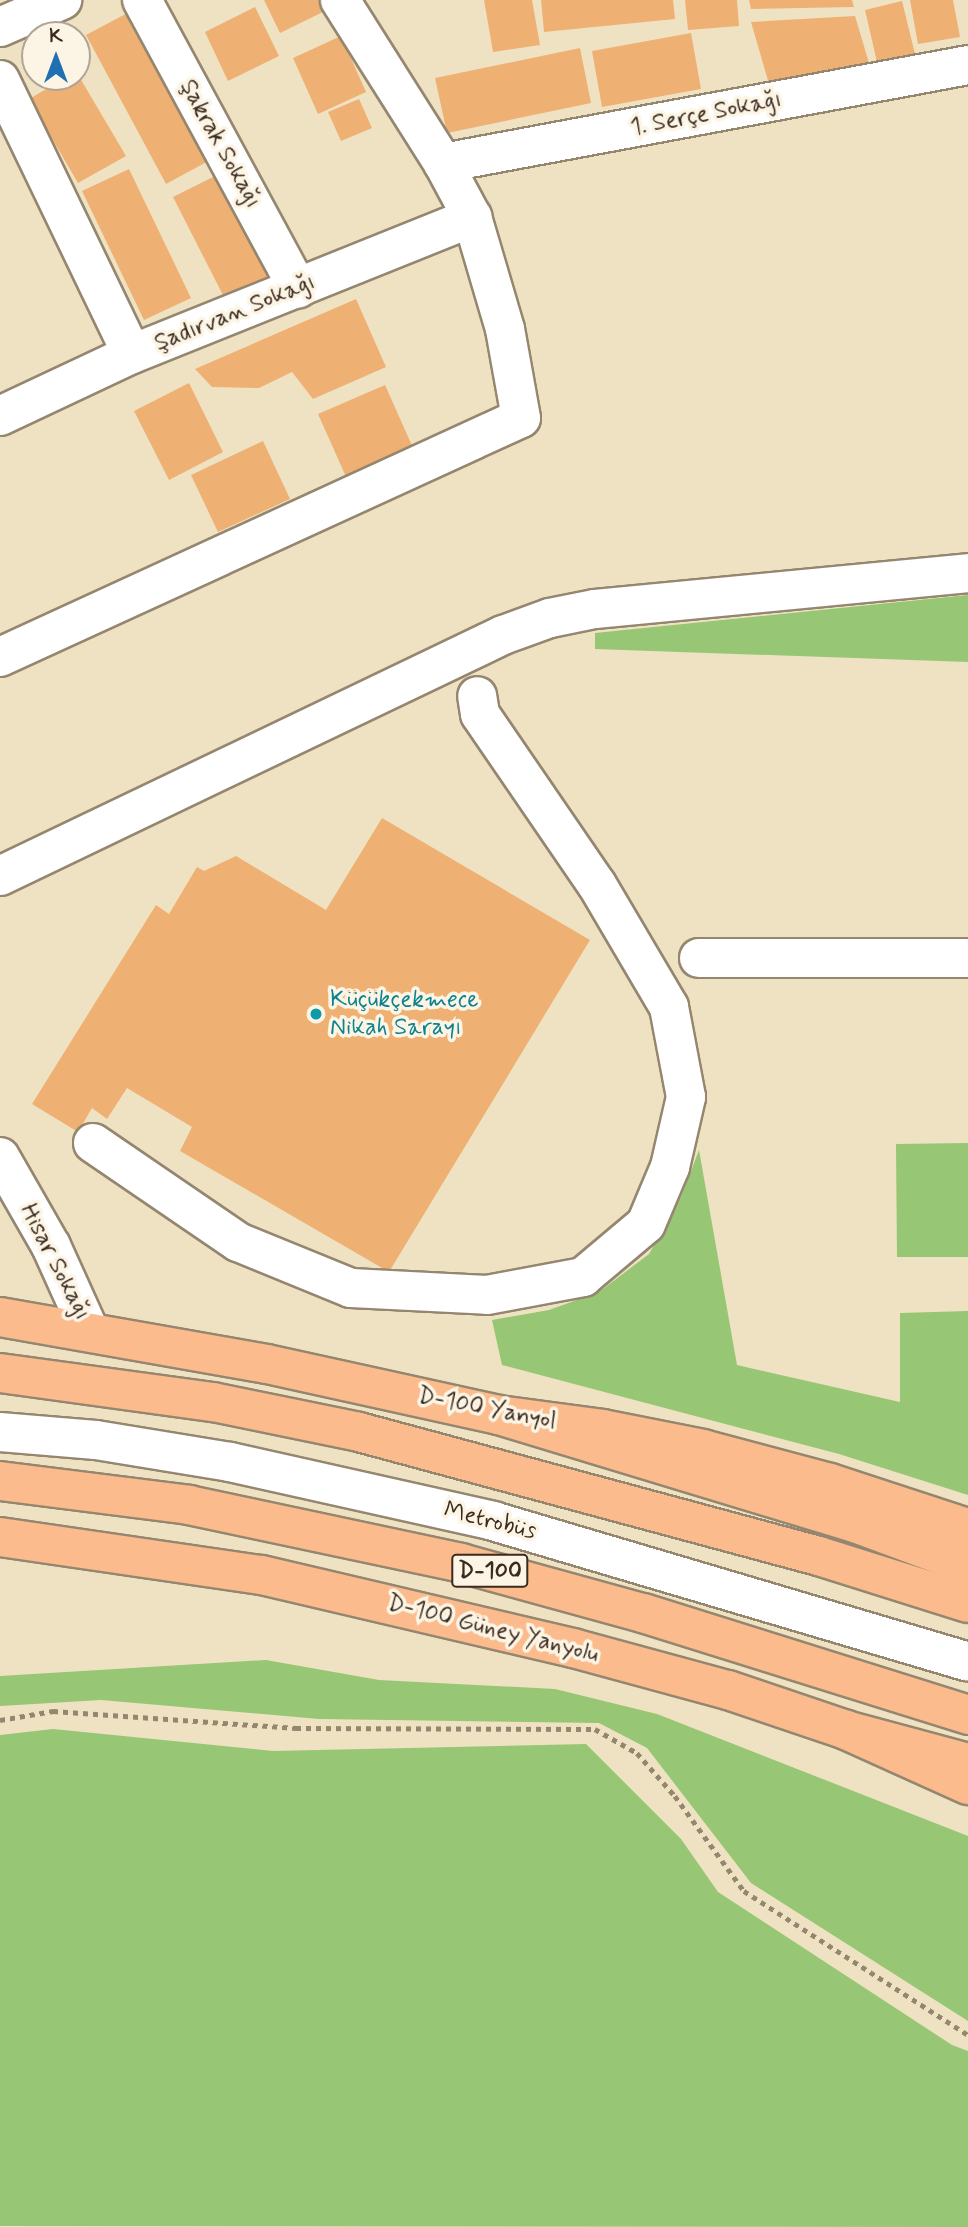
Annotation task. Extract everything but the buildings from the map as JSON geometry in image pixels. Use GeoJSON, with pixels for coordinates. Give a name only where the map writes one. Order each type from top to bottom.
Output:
{"type":"FeatureCollection","features":[{"type":"Feature","properties":{"kind":"main road","name":"D-100 Yanyol"},"geometry":{"type":"LineString","coordinates":[[0,1317],[89,1330],[499,1415],[602,1429],[703,1450],[830,1483],[968,1528]]}},
{"type":"Feature","properties":{"kind":"main road"},"geometry":{"type":"LineString","coordinates":[[0,1373],[213,1402],[359,1432],[818,1556],[968,1603]]}},
{"type":"Feature","properties":{"kind":"main road"},"geometry":{"type":"LineString","coordinates":[[499,1415],[855,1522],[968,1565]]}},
{"type":"Feature","properties":{"kind":"main road","name":"D-100"},"geometry":{"type":"LineString","coordinates":[[0,1481],[189,1505],[461,1563],[643,1613],[968,1715]]}},
{"type":"Feature","properties":{"kind":"main road","name":"D-100 Güney Yanyolu"},"geometry":{"type":"LineString","coordinates":[[0,1537],[262,1575],[410,1608],[728,1690],[846,1730],[968,1785]]}},
{"type":"Feature","properties":{"kind":"main road"},"geometry":{"type":"LineString","coordinates":[[846,1730],[968,1763]]}},
{"type":"Feature","properties":{"kind":"street"},"geometry":{"type":"LineString","coordinates":[[0,27],[62,0]]}},
{"type":"Feature","properties":{"kind":"street","name":"Şakrak Sokağı"},"geometry":{"type":"LineString","coordinates":[[142,0],[298,288]]}},
{"type":"Feature","properties":{"kind":"street"},"geometry":{"type":"LineString","coordinates":[[0,657],[521,418],[505,330],[472,217],[443,163],[346,1]]}},
{"type":"Feature","properties":{"kind":"street","name":"1. Serçe Sokağı"},"geometry":{"type":"LineString","coordinates":[[443,163],[968,65]]}},
{"type":"Feature","properties":{"kind":"street"},"geometry":{"type":"LineString","coordinates":[[0,80],[132,354]]}},
{"type":"Feature","properties":{"kind":"street","name":"Şadırvan Sokağı"},"geometry":{"type":"LineString","coordinates":[[0,416],[132,354],[472,217]]}},
{"type":"Feature","properties":{"kind":"street"},"geometry":{"type":"LineString","coordinates":[[0,876],[503,635],[550,618],[594,609],[968,573]]}},
{"type":"Feature","properties":{"kind":"street"},"geometry":{"type":"LineString","coordinates":[[93,1143],[238,1242],[351,1288],[486,1295],[583,1277],[646,1224],[670,1167],[686,1097],[669,1007],[597,885],[480,714],[477,696]]}},
{"type":"Feature","properties":{"kind":"street"},"geometry":{"type":"LineString","coordinates":[[699,958],[968,958]]}},
{"type":"Feature","properties":{"kind":"street","name":"Hisar Sokağı"},"geometry":{"type":"LineString","coordinates":[[0,1157],[51,1246],[89,1330]]}},
{"type":"Feature","properties":{"kind":"street","name":"Metrobüs"},"geometry":{"type":"LineString","coordinates":[[0,1432],[96,1440],[230,1462],[493,1521],[968,1662]]}},
{"type":"Feature","properties":{"kind":"path"},"geometry":{"type":"LineString","coordinates":[[0,1720],[53,1712],[296,1728],[595,1730],[637,1753],[675,1796],[744,1891],[968,2035]]}},
{"type":"Feature","properties":{"kind":"green space"},"geometry":{"type":"Polygon","coordinates":[[[968,595],[968,662],[595,649],[595,633],[968,595]]]}},
{"type":"Feature","properties":{"kind":"green space"},"geometry":{"type":"Polygon","coordinates":[[[968,1143],[968,1257],[897,1257],[896,1144],[968,1143]]]}},
{"type":"Feature","properties":{"kind":"green space"},"geometry":{"type":"Polygon","coordinates":[[[699,1150],[737,1365],[900,1402],[900,1313],[968,1311],[968,1495],[839,1454],[502,1365],[492,1320],[549,1310],[599,1292],[649,1254],[681,1197],[699,1150]]]}},
{"type":"Feature","properties":{"kind":"green space"},"geometry":{"type":"Polygon","coordinates":[[[266,1660],[379,1680],[555,1689],[657,1714],[968,1836],[968,2021],[751,1883],[647,1748],[599,1723],[319,1719],[101,1700],[0,1706],[0,1676],[266,1660]]]}},
{"type":"Feature","properties":{"kind":"green space"},"geometry":{"type":"Polygon","coordinates":[[[53,1729],[273,1751],[586,1744],[681,1839],[718,1892],[952,2045],[968,2051],[968,2227],[0,2226],[0,1735],[53,1729]]]}},
{"type":"Feature","properties":{"kind":"place","name":"Küçükçekmece Nikah Sarayı"},"geometry":{"type":"Point","coordinates":[316,1014]}}]}
